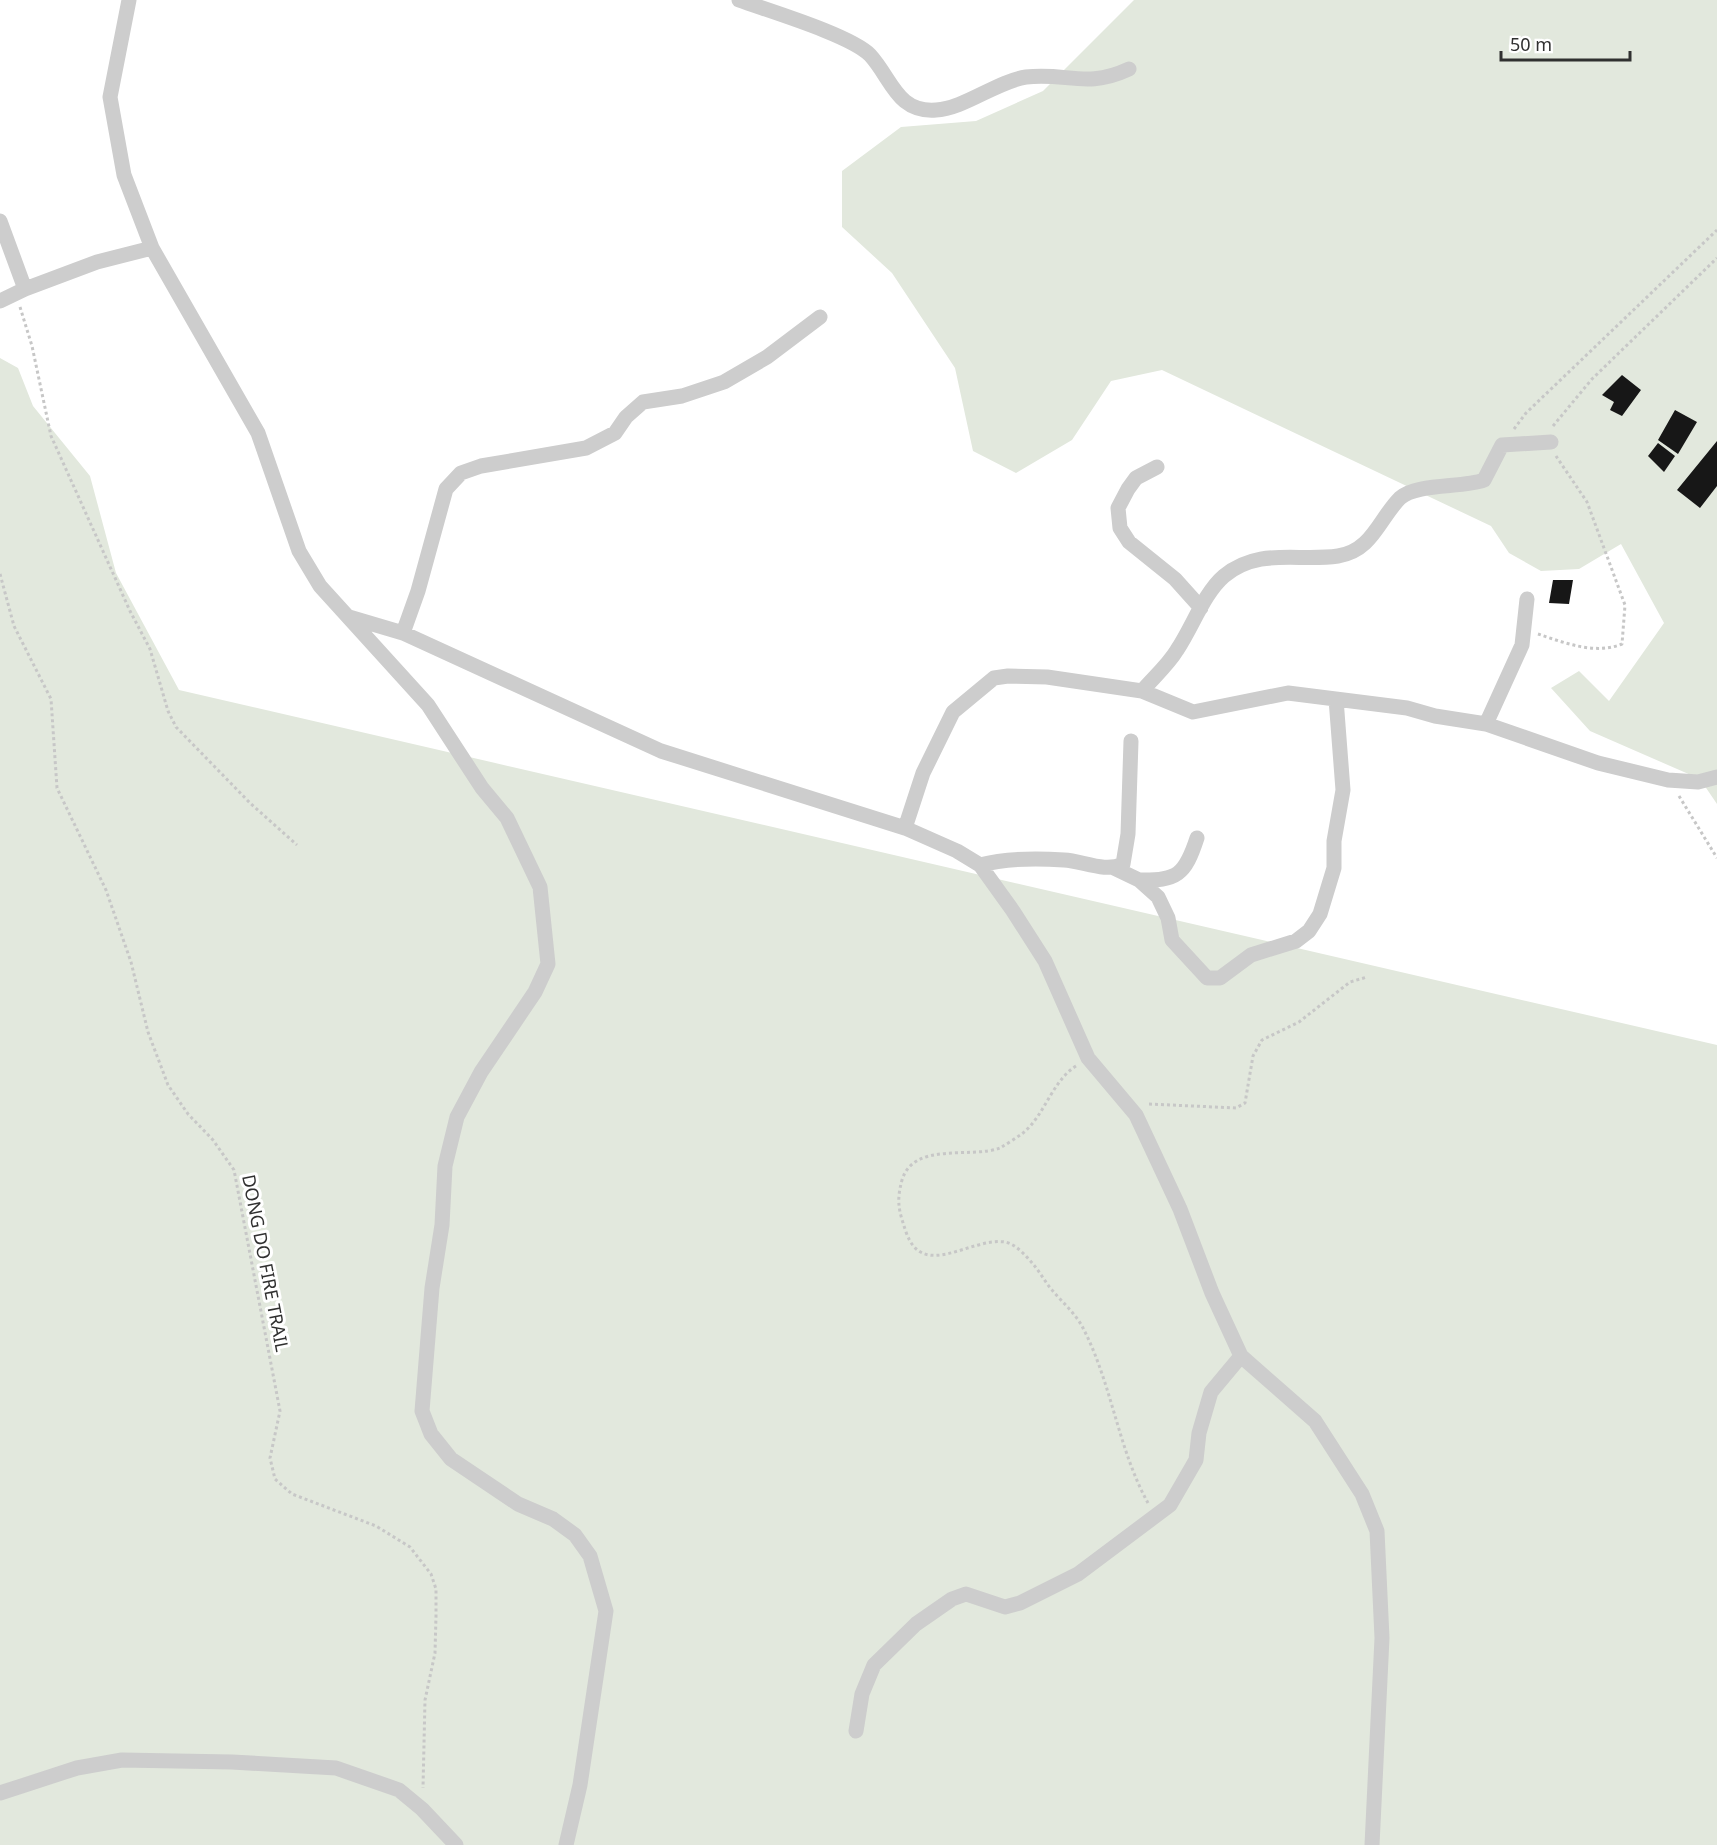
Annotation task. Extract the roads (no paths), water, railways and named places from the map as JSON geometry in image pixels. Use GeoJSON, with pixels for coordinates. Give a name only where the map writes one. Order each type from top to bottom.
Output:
{"type":"FeatureCollection","features":[{"type":"Feature","properties":{"kind":"street"},"geometry":{"type":"LineString","coordinates":[[129,0],[110,97],[124,175],[152,248],[258,433],[299,551],[320,586],[428,705],[483,788],[507,818],[540,887],[548,963],[535,992],[481,1072],[457,1117],[448,1156],[442,1225],[425,1352],[422,1411],[431,1434],[452,1459],[518,1504],[553,1519],[576,1535],[590,1556],[606,1611],[580,1785],[566,1845]]}},
{"type":"Feature","properties":{"kind":"street"},"geometry":{"type":"LineString","coordinates":[[739,0],[832,34],[869,54],[905,102],[916,110],[938,111],[1025,77],[1083,81],[1112,77],[1129,69]]}},
{"type":"Feature","properties":{"kind":"street"},"geometry":{"type":"LineString","coordinates":[[0,221],[20,292]]}},
{"type":"Feature","properties":{"kind":"street"},"geometry":{"type":"LineString","coordinates":[[0,301],[97,262],[152,248]]}},
{"type":"Feature","properties":{"kind":"street"},"geometry":{"type":"LineString","coordinates":[[403,633],[418,591],[446,489],[461,473],[481,466],[586,448],[615,433],[626,417],[643,402],[682,396],[724,382],[776,351],[820,317]]}},
{"type":"Feature","properties":{"kind":"street"},"geometry":{"type":"LineString","coordinates":[[1142,691],[1177,651],[1201,608],[1223,577],[1247,561],[1271,556],[1339,556],[1361,548],[1401,498],[1411,492],[1473,484],[1484,480],[1502,445],[1551,442]]}},
{"type":"Feature","properties":{"kind":"street"},"geometry":{"type":"LineString","coordinates":[[1157,467],[1136,478],[1128,489],[1118,508],[1120,528],[1129,542],[1175,579],[1201,608]]}},
{"type":"Feature","properties":{"kind":"street"},"geometry":{"type":"LineString","coordinates":[[1486,724],[1522,645],[1521,629],[1527,599]]}},
{"type":"Feature","properties":{"kind":"street"},"geometry":{"type":"LineString","coordinates":[[347,616],[403,633],[661,751],[905,828],[957,851],[980,866],[1013,911],[1045,961],[1088,1059],[1136,1115],[1157,1158],[1212,1293],[1241,1356],[1315,1421],[1362,1494],[1377,1531],[1382,1638],[1372,1845]]}},
{"type":"Feature","properties":{"kind":"street"},"geometry":{"type":"LineString","coordinates":[[905,828],[923,773],[953,712],[994,678],[1047,677],[1142,691],[1193,712],[1288,693],[1407,708],[1435,716],[1486,724],[1598,763],[1668,780],[1698,782],[1717,777]]}},
{"type":"Feature","properties":{"kind":"street"},"geometry":{"type":"LineString","coordinates":[[980,866],[994,861],[1043,858],[1114,868],[1139,880],[1158,897],[1168,918],[1172,940],[1207,978],[1220,978],[1251,955],[1296,941],[1309,931],[1320,914],[1329,889],[1343,790],[1336,699]]}},
{"type":"Feature","properties":{"kind":"street"},"geometry":{"type":"LineString","coordinates":[[1114,868],[1123,864],[1126,853],[1131,741]]}},
{"type":"Feature","properties":{"kind":"street"},"geometry":{"type":"LineString","coordinates":[[1139,880],[1163,881],[1179,876],[1192,856],[1197,838]]}},
{"type":"Feature","properties":{"kind":"street"},"geometry":{"type":"LineString","coordinates":[[856,1731],[862,1694],[874,1665],[916,1623],[952,1599],[966,1594],[1005,1607],[1020,1604],[1078,1574],[1170,1504],[1186,1482],[1196,1460],[1199,1433],[1211,1392],[1241,1356]]}},
{"type":"Feature","properties":{"kind":"street"},"geometry":{"type":"LineString","coordinates":[[0,1793],[77,1768],[122,1760],[232,1762],[336,1768],[399,1790],[423,1809],[456,1845]]}}]}
